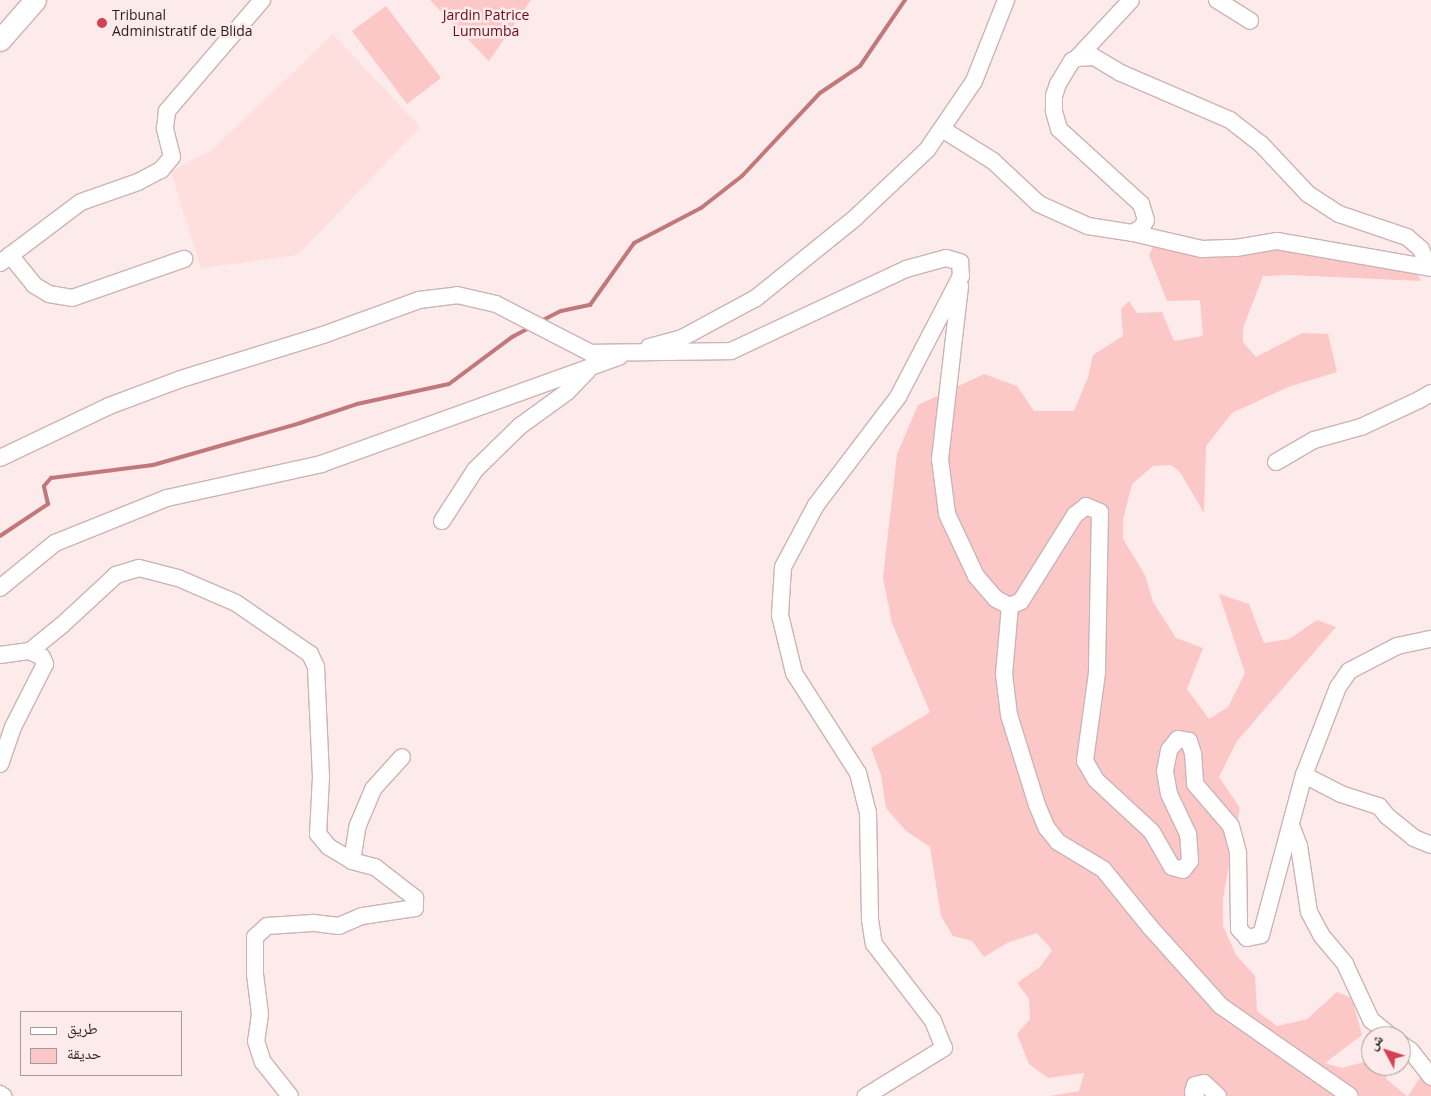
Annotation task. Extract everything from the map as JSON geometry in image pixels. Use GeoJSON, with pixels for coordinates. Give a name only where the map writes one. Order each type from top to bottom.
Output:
{"type":"FeatureCollection","features":[{"type":"Feature","properties":{"kind":"main road"},"geometry":{"type":"LineString","coordinates":[[0,40],[35,0]]}},
{"type":"Feature","properties":{"kind":"street"},"geometry":{"type":"LineString","coordinates":[[184,259],[72,298],[50,294],[34,285],[5,259],[81,202],[138,182],[161,170],[172,157],[165,128],[167,111],[262,0]]}},
{"type":"Feature","properties":{"kind":"street"},"geometry":{"type":"LineString","coordinates":[[0,588],[55,544],[167,498],[322,464],[591,360],[626,354],[682,338],[756,298],[855,218],[927,150],[974,81],[1006,0]]}},
{"type":"Feature","properties":{"kind":"street"},"geometry":{"type":"LineString","coordinates":[[1131,0],[1076,58],[1058,84],[1054,96],[1054,111],[1059,129],[1141,204],[1146,220],[1142,227],[1133,233]]}},
{"type":"Feature","properties":{"kind":"street"},"geometry":{"type":"LineString","coordinates":[[1217,0],[1250,21]]}},
{"type":"Feature","properties":{"kind":"street"},"geometry":{"type":"LineString","coordinates":[[1076,58],[1094,57],[1121,73],[1230,120],[1261,144],[1308,194],[1339,214],[1407,237],[1421,249],[1429,267]]}},
{"type":"Feature","properties":{"kind":"street"},"geometry":{"type":"LineString","coordinates":[[942,129],[992,161],[1039,204],[1088,226],[1133,233],[1202,249],[1236,248],[1277,241],[1429,267]]}},
{"type":"Feature","properties":{"kind":"street"},"geometry":{"type":"LineString","coordinates":[[626,354],[732,351],[906,269],[946,258],[960,262],[961,276],[940,459],[947,514],[976,576],[996,599],[1010,606]]}},
{"type":"Feature","properties":{"kind":"street"},"geometry":{"type":"LineString","coordinates":[[866,1096],[944,1048],[933,1021],[874,944],[870,920],[868,813],[858,773],[794,673],[780,615],[783,567],[816,505],[898,397],[961,276]]}},
{"type":"Feature","properties":{"kind":"street"},"geometry":{"type":"LineString","coordinates":[[0,458],[109,406],[172,382],[323,335],[419,300],[457,296],[496,304],[591,360]]}},
{"type":"Feature","properties":{"kind":"street"},"geometry":{"type":"LineString","coordinates":[[442,522],[474,470],[520,426],[567,392],[591,360]]}},
{"type":"Feature","properties":{"kind":"street"},"geometry":{"type":"LineString","coordinates":[[1276,462],[1314,440],[1361,427],[1431,393]]}},
{"type":"Feature","properties":{"kind":"street"},"geometry":{"type":"LineString","coordinates":[[1010,606],[1021,601],[1075,515],[1086,506],[1100,512],[1097,673],[1085,761],[1096,780],[1152,832],[1172,867],[1183,870],[1190,861],[1188,834],[1169,794],[1166,771],[1169,750],[1178,739],[1189,741],[1193,753],[1195,784],[1232,826],[1238,853],[1239,929],[1247,938],[1261,935],[1304,775],[1338,687],[1349,671],[1398,646],[1431,639]]}},
{"type":"Feature","properties":{"kind":"street"},"geometry":{"type":"LineString","coordinates":[[30,651],[116,574],[139,568],[178,578],[236,604],[310,654],[316,667],[321,777],[318,834],[329,847],[352,861],[375,867],[415,898],[415,908],[362,916],[339,926],[313,923],[267,926],[255,936],[255,974],[260,1014],[256,1041],[263,1062],[290,1096]]}},
{"type":"Feature","properties":{"kind":"street"},"geometry":{"type":"LineString","coordinates":[[1010,606],[1004,674],[1009,715],[1037,805],[1047,828],[1058,842],[1103,869],[1150,927],[1221,1006],[1350,1096]]}},
{"type":"Feature","properties":{"kind":"street"},"geometry":{"type":"LineString","coordinates":[[0,655],[30,651],[42,657],[45,664],[14,727],[0,764]]}},
{"type":"Feature","properties":{"kind":"street"},"geometry":{"type":"LineString","coordinates":[[352,861],[358,825],[373,789],[402,757]]}},
{"type":"Feature","properties":{"kind":"street"},"geometry":{"type":"LineString","coordinates":[[1304,775],[1341,794],[1379,806],[1387,816],[1414,838],[1431,846]]}},
{"type":"Feature","properties":{"kind":"street"},"geometry":{"type":"LineString","coordinates":[[1291,825],[1299,846],[1310,912],[1320,935],[1345,964],[1371,1020],[1378,1026]]}},
{"type":"Feature","properties":{"kind":"street"},"geometry":{"type":"LineString","coordinates":[[1411,1051],[1431,1077]]}},
{"type":"Feature","properties":{"kind":"street"},"geometry":{"type":"LineString","coordinates":[[1196,1096],[1193,1092],[1195,1085],[1204,1083],[1218,1096]]}},
{"type":"Feature","properties":{"kind":"shaded area"},"geometry":{"type":"Polygon","coordinates":[[[333,34],[420,127],[298,255],[201,268],[171,172],[213,149],[333,34]]]}},
{"type":"Feature","properties":{"kind":"green space","name":"Jardin Patrice Lumumba"},"geometry":{"type":"Polygon","coordinates":[[[430,0],[531,0],[489,61],[430,0]]]}},
{"type":"Feature","properties":{"kind":"green space"},"geometry":{"type":"Polygon","coordinates":[[[386,6],[441,78],[407,104],[352,31],[386,6]]]}},
{"type":"Feature","properties":{"kind":"green space"},"geometry":{"type":"Polygon","coordinates":[[[1155,242],[1219,258],[1262,250],[1311,250],[1418,274],[1421,281],[1290,275],[1263,276],[1243,328],[1243,342],[1256,357],[1302,333],[1328,334],[1337,372],[1288,387],[1232,413],[1206,446],[1204,513],[1180,472],[1171,465],[1153,466],[1132,484],[1123,520],[1123,539],[1145,575],[1153,602],[1176,638],[1203,648],[1187,689],[1209,719],[1228,707],[1245,673],[1219,594],[1249,604],[1264,643],[1289,639],[1317,620],[1336,627],[1237,741],[1219,777],[1240,808],[1223,898],[1223,926],[1236,955],[1255,976],[1257,1011],[1277,1026],[1307,1019],[1337,992],[1352,998],[1361,1036],[1325,1063],[1342,1068],[1361,1063],[1361,1076],[1387,1076],[1386,1079],[1407,1096],[1050,1096],[1079,1091],[1084,1073],[1048,1078],[1029,1064],[1017,1034],[1030,1019],[1029,999],[1017,983],[1040,967],[1052,950],[1037,933],[1007,943],[984,957],[972,941],[953,936],[941,916],[930,847],[906,831],[886,808],[881,775],[871,748],[930,712],[892,623],[883,578],[897,454],[918,405],[984,374],[1017,386],[1034,411],[1074,411],[1088,377],[1093,355],[1123,336],[1121,309],[1129,301],[1137,313],[1162,312],[1174,341],[1203,336],[1200,300],[1167,301],[1149,255],[1155,242]]]}},
{"type":"Feature","properties":{"kind":"green space"},"geometry":{"type":"Polygon","coordinates":[[[1421,1076],[1431,1086],[1431,1096],[1408,1096],[1421,1076]]]}},
{"type":"Feature","properties":{"kind":"waterway"},"geometry":{"type":"LineString","coordinates":[[541,321],[561,311],[590,305],[634,243],[701,208],[742,176],[820,93],[860,66],[905,0]]}},
{"type":"Feature","properties":{"kind":"waterway"},"geometry":{"type":"LineString","coordinates":[[0,536],[48,504],[44,486],[51,478],[153,465],[300,423],[357,404],[449,384],[512,337],[531,327]]}},
{"type":"Feature","properties":{"kind":"place","name":"Tribunal Administratif de Blida"},"geometry":{"type":"Point","coordinates":[102,23]}}]}
